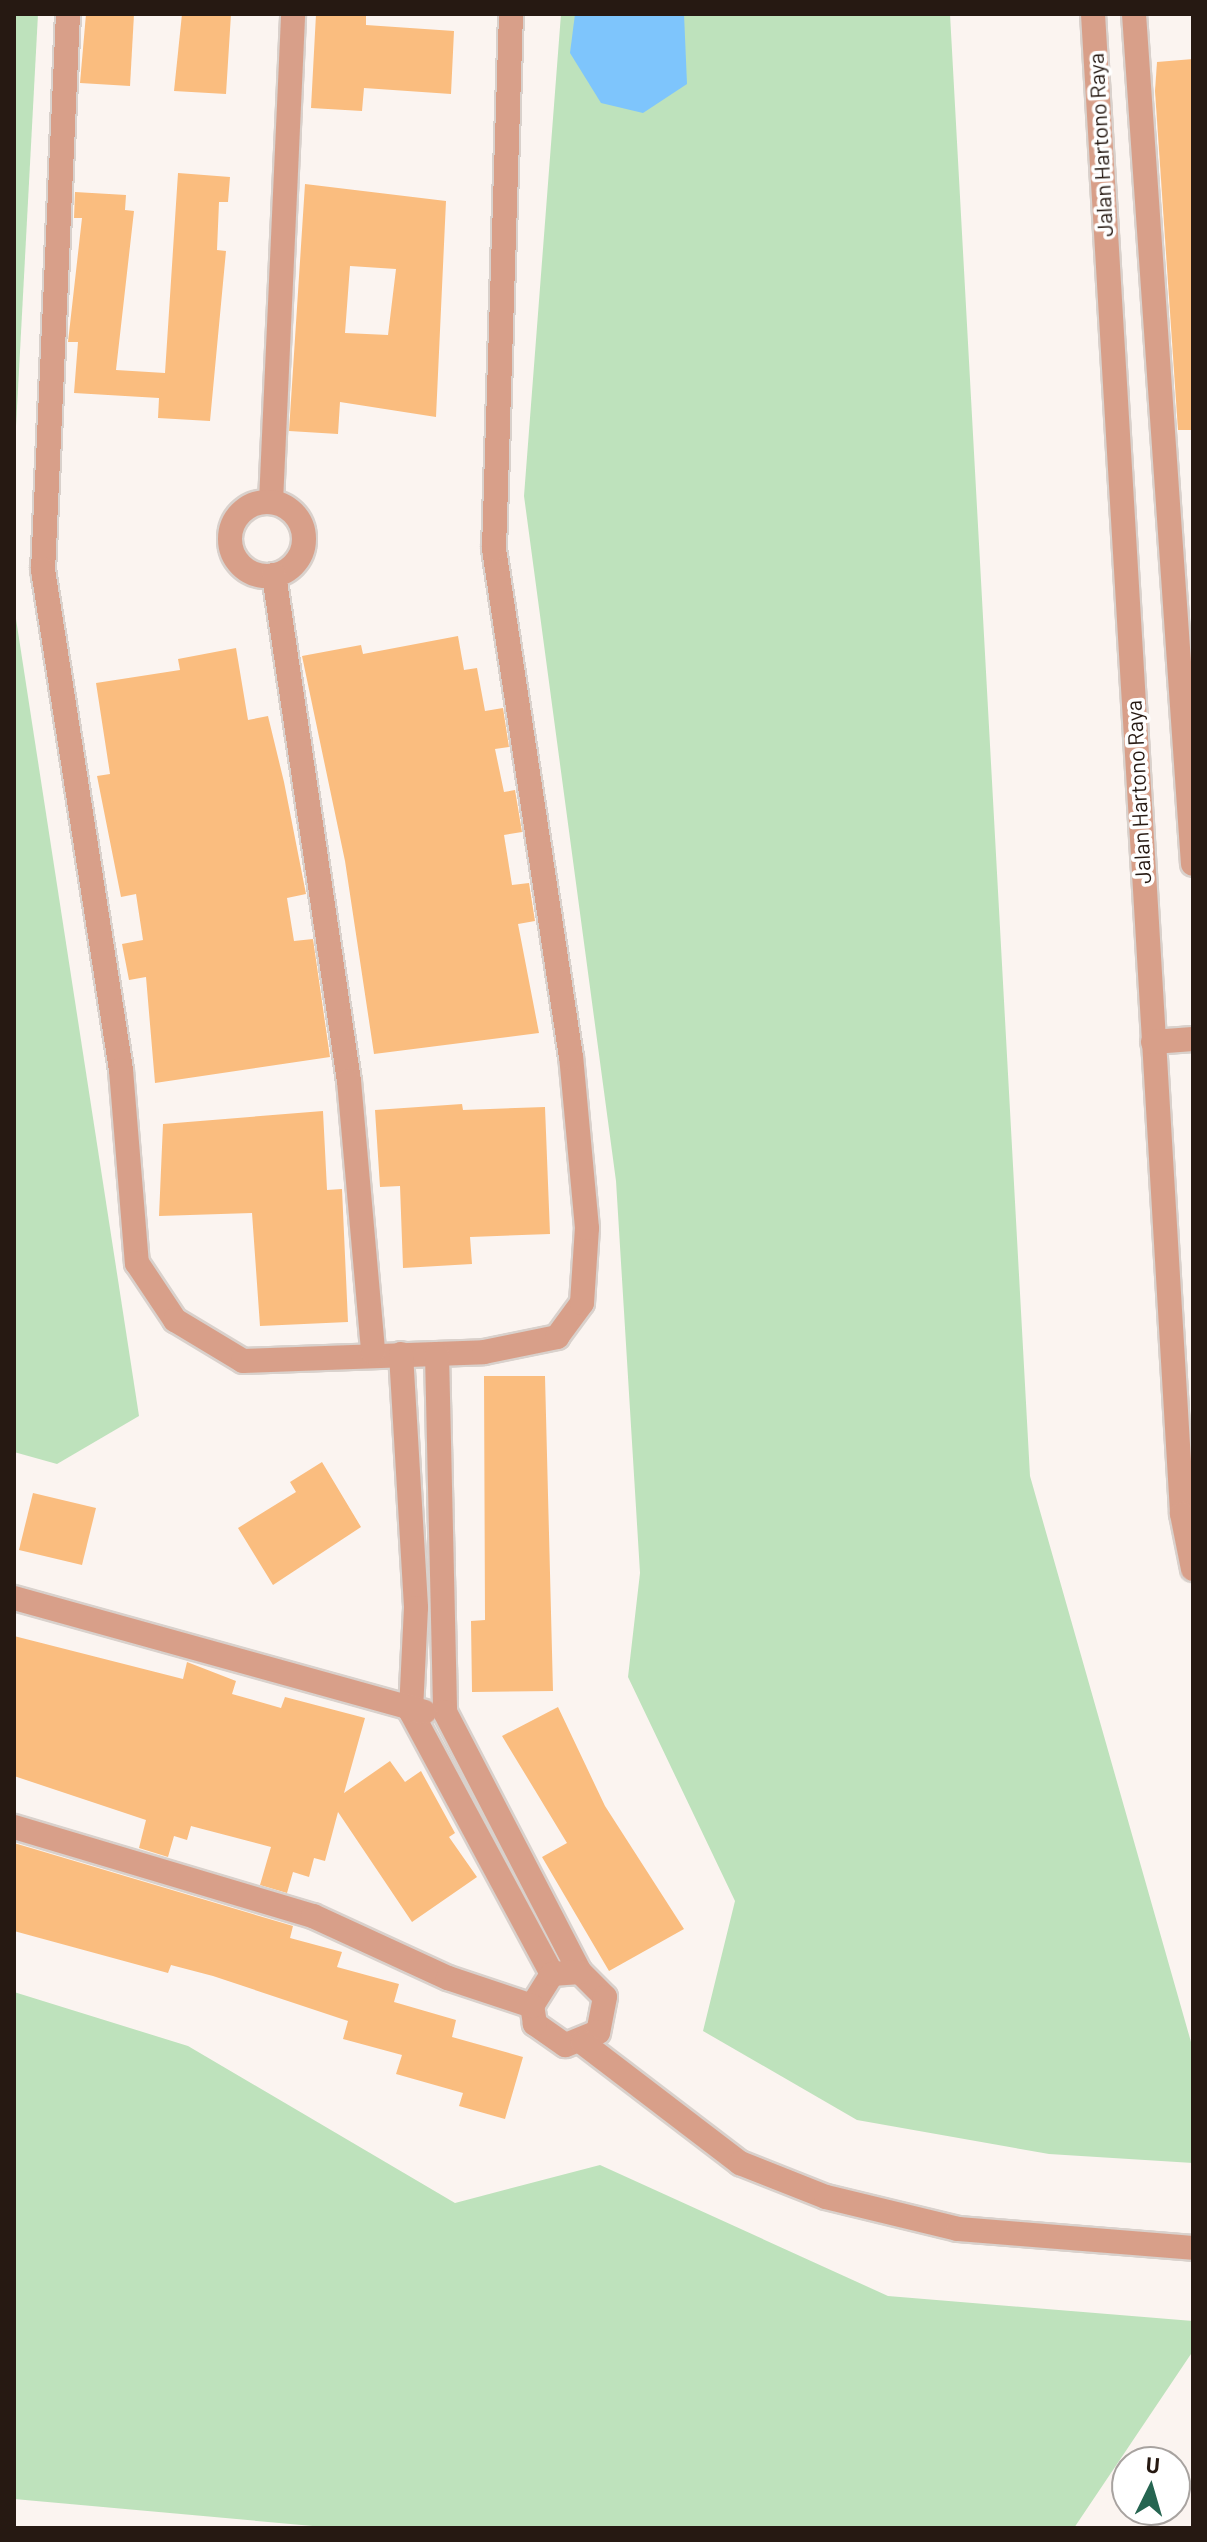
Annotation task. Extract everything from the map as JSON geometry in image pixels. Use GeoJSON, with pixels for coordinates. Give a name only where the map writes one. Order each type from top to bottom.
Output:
{"type":"FeatureCollection","features":[{"type":"Feature","properties":{"kind":"street"},"geometry":{"type":"LineString","coordinates":[[68,14],[43,570],[121,1070],[137,1263],[175,1320],[224,1355],[271,1361],[373,1352],[437,1354],[557,1337],[582,1303],[587,1228],[571,1057],[494,549],[511,14]]}},
{"type":"Feature","properties":{"kind":"street"},"geometry":{"type":"LineString","coordinates":[[271,502],[293,14]]}},
{"type":"Feature","properties":{"kind":"street","name":"Jalan Hartono Raya"},"geometry":{"type":"LineString","coordinates":[[1093,14],[1182,1514],[1193,1569]]}},
{"type":"Feature","properties":{"kind":"street"},"geometry":{"type":"LineString","coordinates":[[1134,14],[1193,864]]}},
{"type":"Feature","properties":{"kind":"street"},"geometry":{"type":"LineString","coordinates":[[271,502],[294,513],[304,537],[296,562],[274,575],[240,565],[231,550],[238,515],[271,502]]}},
{"type":"Feature","properties":{"kind":"street"},"geometry":{"type":"LineString","coordinates":[[274,575],[349,1081],[373,1352]]}},
{"type":"Feature","properties":{"kind":"street"},"geometry":{"type":"LineString","coordinates":[[1153,1042],[1193,1039]]}},
{"type":"Feature","properties":{"kind":"street"},"geometry":{"type":"LineString","coordinates":[[401,1354],[416,1608],[411,1712],[552,1974]]}},
{"type":"Feature","properties":{"kind":"street"},"geometry":{"type":"LineString","coordinates":[[437,1354],[445,1712],[580,1972],[601,1989],[606,2016],[583,2043]]}},
{"type":"Feature","properties":{"kind":"street"},"geometry":{"type":"LineString","coordinates":[[14,1598],[411,1712],[445,1712]]}},
{"type":"Feature","properties":{"kind":"street"},"geometry":{"type":"LineString","coordinates":[[14,1827],[313,1916],[448,1978],[532,2006],[547,2038],[583,2043],[740,2163],[826,2197],[958,2229],[1193,2248]]}},
{"type":"Feature","properties":{"kind":"street"},"geometry":{"type":"LineString","coordinates":[[552,1974],[580,1972]]}},
{"type":"Feature","properties":{"kind":"street"},"geometry":{"type":"LineString","coordinates":[[532,2006],[552,1974]]}},
{"type":"Feature","properties":{"kind":"green space"},"geometry":{"type":"Polygon","coordinates":[[[14,14],[38,14],[14,464],[14,14]]]}},
{"type":"Feature","properties":{"kind":"green space"},"geometry":{"type":"Polygon","coordinates":[[[561,14],[950,14],[1030,1476],[1193,2049],[1193,2163],[1049,2154],[857,2120],[703,2031],[735,1901],[628,1677],[640,1573],[616,1181],[524,496],[561,14]]]}},
{"type":"Feature","properties":{"kind":"green space"},"geometry":{"type":"Polygon","coordinates":[[[14,606],[139,1416],[57,1464],[14,1452],[14,606]]]}},
{"type":"Feature","properties":{"kind":"green space"},"geometry":{"type":"Polygon","coordinates":[[[14,1992],[188,2046],[455,2203],[600,2165],[888,2296],[1193,2321],[1193,2351],[1129,2446],[1111,2446],[1111,2473],[1074,2528],[335,2528],[14,2499],[14,1992]]]}},
{"type":"Feature","properties":{"kind":"water"},"geometry":{"type":"Polygon","coordinates":[[[575,14],[684,14],[687,84],[643,113],[601,103],[570,53],[575,14]]]}},
{"type":"Feature","properties":{"kind":"building"},"geometry":{"type":"Polygon","coordinates":[[[86,14],[134,14],[130,86],[80,83],[86,14]]]}},
{"type":"Feature","properties":{"kind":"building"},"geometry":{"type":"Polygon","coordinates":[[[182,14],[231,14],[226,94],[174,91],[182,14]]]}},
{"type":"Feature","properties":{"kind":"building"},"geometry":{"type":"Polygon","coordinates":[[[316,14],[366,14],[366,25],[454,31],[451,94],[364,88],[362,111],[311,108],[316,14]]]}},
{"type":"Feature","properties":{"kind":"building"},"geometry":{"type":"Polygon","coordinates":[[[1193,59],[1193,430],[1178,430],[1155,91],[1157,62],[1193,59]]]}},
{"type":"Feature","properties":{"kind":"building"},"geometry":{"type":"Polygon","coordinates":[[[178,173],[230,177],[228,202],[219,202],[217,250],[226,251],[210,421],[158,418],[159,398],[74,393],[78,342],[68,342],[82,218],[74,218],[75,192],[126,195],[125,210],[134,211],[116,370],[165,373],[178,173]]]}},
{"type":"Feature","properties":{"kind":"building"},"geometry":{"type":"Polygon","coordinates":[[[305,184],[446,201],[436,417],[340,402],[338,434],[289,431],[305,184]],[[350,266],[345,333],[388,335],[396,269],[350,266]]]}},
{"type":"Feature","properties":{"kind":"building"},"geometry":{"type":"Polygon","coordinates":[[[458,636],[464,670],[477,668],[485,711],[503,708],[509,747],[495,749],[504,792],[515,790],[522,832],[504,835],[512,885],[529,883],[535,921],[518,924],[539,1033],[374,1054],[345,861],[302,656],[361,645],[363,654],[458,636]]]}},
{"type":"Feature","properties":{"kind":"building"},"geometry":{"type":"Polygon","coordinates":[[[236,648],[248,720],[268,716],[284,782],[306,894],[287,898],[294,941],[313,939],[330,1057],[155,1083],[146,977],[129,980],[122,944],[143,940],[136,894],[121,897],[97,776],[110,774],[96,683],[180,670],[178,659],[236,648]]]}},
{"type":"Feature","properties":{"kind":"building"},"geometry":{"type":"Polygon","coordinates":[[[462,1104],[463,1110],[545,1107],[550,1234],[470,1237],[472,1264],[403,1268],[400,1186],[380,1187],[375,1110],[462,1104]]]}},
{"type":"Feature","properties":{"kind":"building"},"geometry":{"type":"Polygon","coordinates":[[[323,1111],[327,1190],[342,1189],[348,1322],[260,1326],[252,1213],[159,1216],[163,1124],[323,1111]]]}},
{"type":"Feature","properties":{"kind":"building"},"geometry":{"type":"Polygon","coordinates":[[[484,1376],[545,1376],[553,1691],[472,1692],[471,1621],[485,1620],[484,1376]]]}},
{"type":"Feature","properties":{"kind":"building"},"geometry":{"type":"Polygon","coordinates":[[[322,1462],[361,1527],[273,1585],[238,1528],[296,1492],[290,1482],[322,1462]]]}},
{"type":"Feature","properties":{"kind":"building"},"geometry":{"type":"Polygon","coordinates":[[[33,1493],[96,1508],[82,1565],[19,1550],[33,1493]]]}},
{"type":"Feature","properties":{"kind":"building"},"geometry":{"type":"Polygon","coordinates":[[[14,1636],[183,1679],[187,1662],[236,1681],[232,1694],[281,1708],[285,1697],[365,1718],[344,1793],[390,1761],[405,1782],[421,1771],[455,1833],[449,1837],[477,1877],[412,1922],[338,1812],[325,1861],[314,1858],[309,1877],[293,1872],[287,1893],[260,1885],[271,1847],[191,1826],[187,1840],[174,1836],[168,1857],[139,1848],[146,1820],[14,1776],[14,1636]]]}},
{"type":"Feature","properties":{"kind":"building"},"geometry":{"type":"Polygon","coordinates":[[[558,1707],[605,1806],[684,1929],[609,1971],[542,1857],[567,1843],[502,1736],[558,1707]]]}},
{"type":"Feature","properties":{"kind":"building"},"geometry":{"type":"Polygon","coordinates":[[[14,1843],[293,1926],[290,1938],[342,1952],[337,1967],[399,1984],[394,2002],[456,2020],[452,2037],[523,2057],[505,2119],[459,2106],[463,2093],[396,2074],[402,2055],[343,2039],[348,2021],[213,1976],[171,1965],[168,1973],[14,1931],[14,1843]]]}}]}
